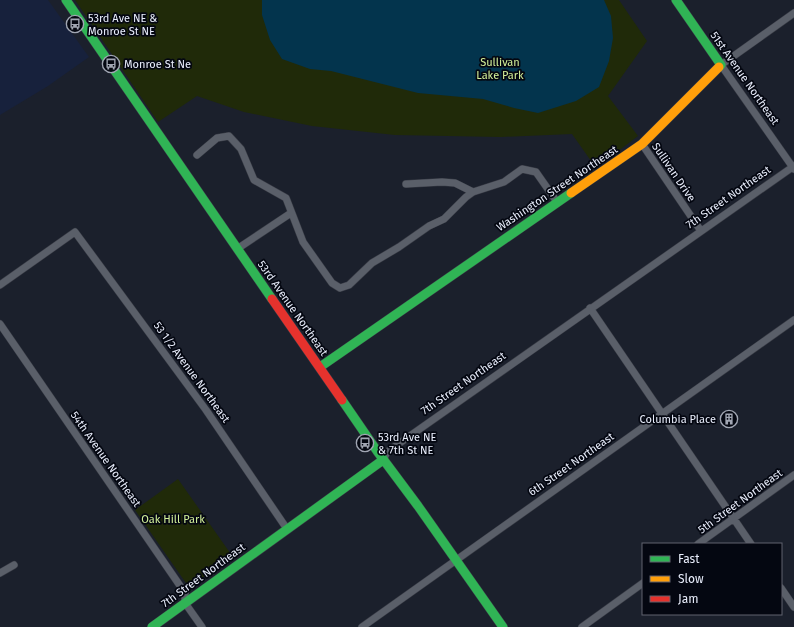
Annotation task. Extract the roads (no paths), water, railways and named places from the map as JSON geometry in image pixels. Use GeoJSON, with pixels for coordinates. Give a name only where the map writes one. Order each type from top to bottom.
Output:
{"type":"FeatureCollection","features":[{"type":"Feature","properties":{"kind":"street","name":"53rd Avenue Northeast"},"geometry":{"type":"LineString","coordinates":[[66,0],[383,460],[418,506],[503,627]]}},
{"type":"Feature","properties":{"kind":"street","name":"51st Avenue Northeast"},"geometry":{"type":"LineString","coordinates":[[676,0],[793,167]]}},
{"type":"Feature","properties":{"kind":"street","name":"Washington Street Northeast"},"geometry":{"type":"LineString","coordinates":[[320,367],[642,144],[721,65],[794,13]]}},
{"type":"Feature","properties":{"kind":"street"},"geometry":{"type":"LineString","coordinates":[[197,155],[217,138],[229,136],[241,149],[254,180],[286,198],[303,242],[332,283],[340,288],[349,285],[372,263],[399,247],[429,226],[444,219],[473,192],[504,182],[522,169],[536,172],[557,202]]}},
{"type":"Feature","properties":{"kind":"street","name":"Sullivan Drive"},"geometry":{"type":"LineString","coordinates":[[642,144],[701,231]]}},
{"type":"Feature","properties":{"kind":"street","name":"7th Street Northeast"},"geometry":{"type":"LineString","coordinates":[[152,627],[383,460],[387,452],[590,308],[793,167]]}},
{"type":"Feature","properties":{"kind":"street"},"geometry":{"type":"LineString","coordinates":[[406,184],[442,182],[455,183],[473,192]]}},
{"type":"Feature","properties":{"kind":"street"},"geometry":{"type":"LineString","coordinates":[[237,249],[291,213]]}},
{"type":"Feature","properties":{"kind":"street","name":"53 1/2 Avenue Northeast"},"geometry":{"type":"LineString","coordinates":[[0,285],[75,232],[206,410],[286,529]]}},
{"type":"Feature","properties":{"kind":"street"},"geometry":{"type":"LineString","coordinates":[[590,308],[750,543]]}},
{"type":"Feature","properties":{"kind":"street","name":"6th Street Northeast"},"geometry":{"type":"LineString","coordinates":[[362,627],[794,320]]}},
{"type":"Feature","properties":{"kind":"street","name":"54th Avenue Northeast"},"geometry":{"type":"LineString","coordinates":[[0,324],[185,593],[185,603],[202,627]]}},
{"type":"Feature","properties":{"kind":"street","name":"5th Street Northeast"},"geometry":{"type":"LineString","coordinates":[[699,543],[794,475]]}},
{"type":"Feature","properties":{"kind":"street"},"geometry":{"type":"LineString","coordinates":[[0,573],[14,565]]}},
{"type":"Feature","properties":{"kind":"street"},"geometry":{"type":"LineString","coordinates":[[582,627],[642,584]]}},
{"type":"Feature","properties":{"kind":"street"},"geometry":{"type":"LineString","coordinates":[[782,589],[794,607]]}},
{"type":"Feature","properties":{"kind":"place","name":"53rd Ave NE & Monroe St NE"},"geometry":{"type":"Point","coordinates":[75,24]}},
{"type":"Feature","properties":{"kind":"place","name":"Monroe St Ne"},"geometry":{"type":"Point","coordinates":[111,64]}},
{"type":"Feature","properties":{"kind":"place","name":"Columbia Place"},"geometry":{"type":"Point","coordinates":[729,419]}},
{"type":"Feature","properties":{"kind":"place","name":"53rd Ave NE & 7th St NE"},"geometry":{"type":"Point","coordinates":[365,443]}},
{"type":"Feature","properties":{"kind":"park label","name":"Sullivan Lake Park"},"geometry":{"type":"Point","coordinates":[500,68]}},
{"type":"Feature","properties":{"kind":"park label","name":"Oak Hill Park"},"geometry":{"type":"Point","coordinates":[173,519]}}]}
